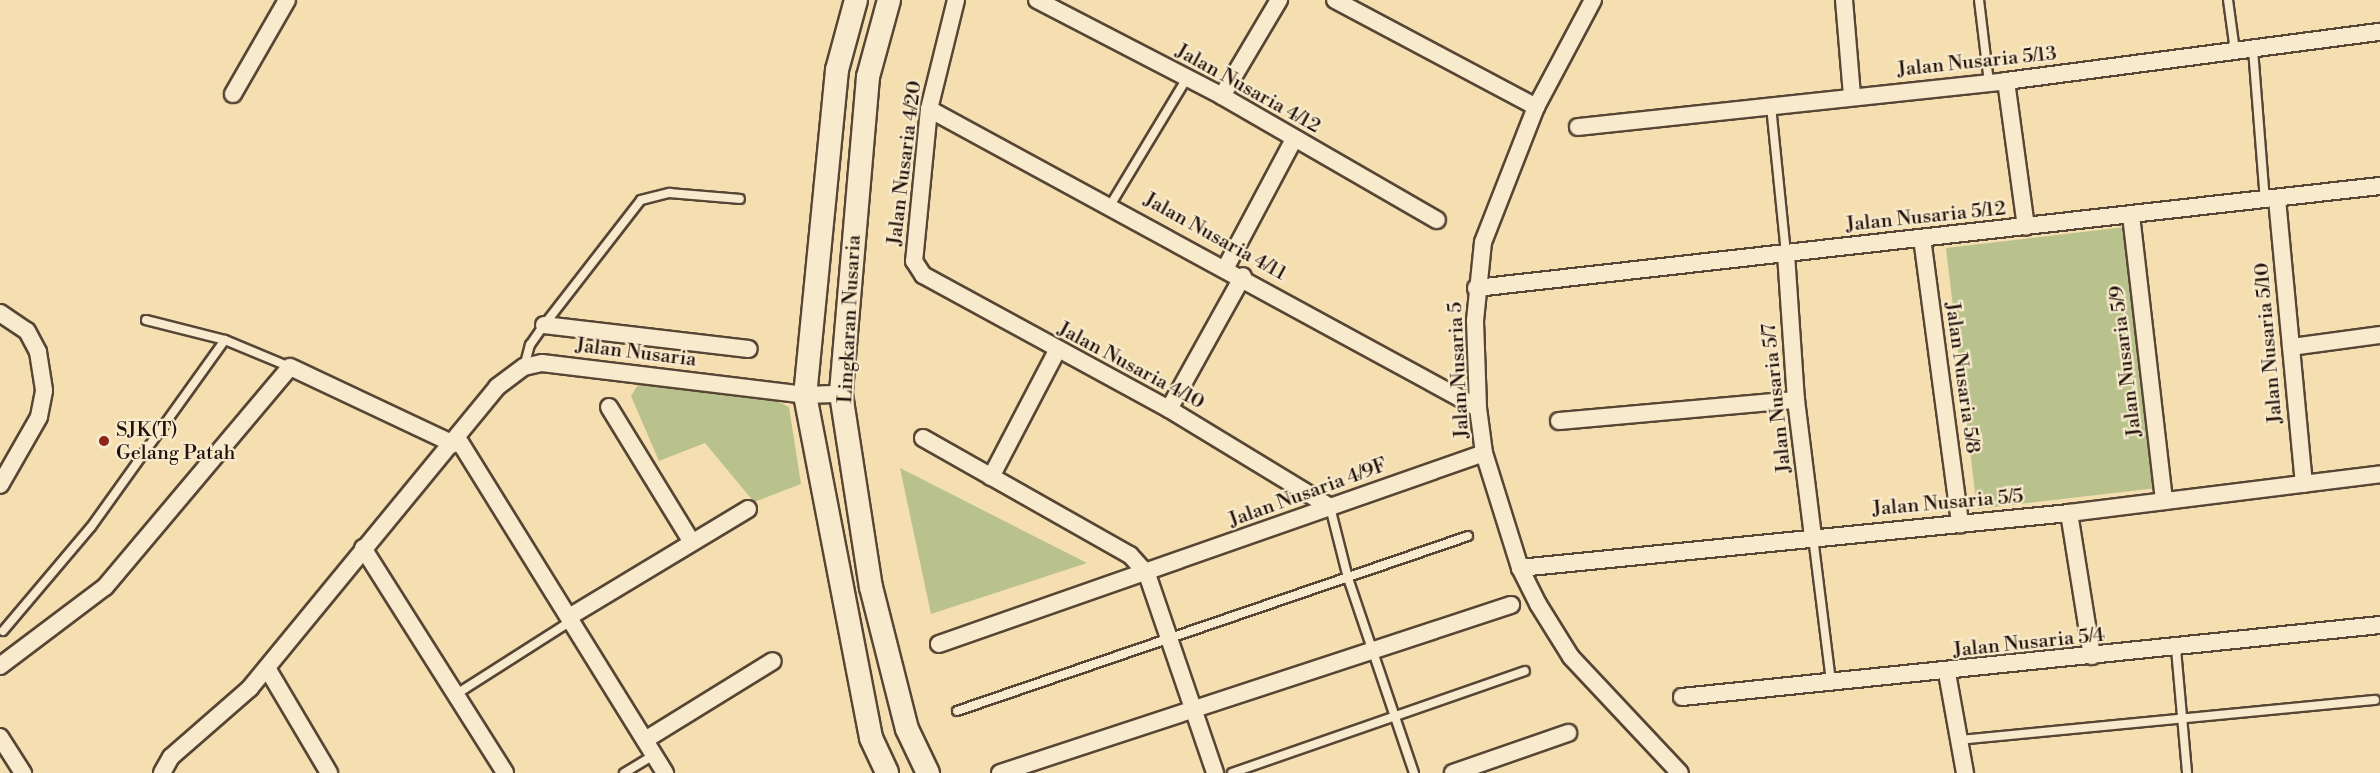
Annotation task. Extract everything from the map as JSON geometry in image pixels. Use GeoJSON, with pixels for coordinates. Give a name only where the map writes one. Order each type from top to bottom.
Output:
{"type":"FeatureCollection","features":[{"type":"Feature","properties":{"kind":"main road","name":"Lingkaran Nusaria"},"geometry":{"type":"LineString","coordinates":[[856,0],[837,70],[805,395],[871,738],[887,773]]}},
{"type":"Feature","properties":{"kind":"main road","name":"Lingkaran Nusaria"},"geometry":{"type":"LineString","coordinates":[[889,0],[868,76],[841,394],[871,587],[907,729],[928,773]]}},
{"type":"Feature","properties":{"kind":"street"},"geometry":{"type":"LineString","coordinates":[[233,94],[288,0]]}},
{"type":"Feature","properties":{"kind":"street","name":"Jalan Nusaria 4/20"},"geometry":{"type":"LineString","coordinates":[[914,261],[929,109],[956,0]]}},
{"type":"Feature","properties":{"kind":"street","name":"Jalan Nusaria 4/12"},"geometry":{"type":"LineString","coordinates":[[1037,0],[1222,96],[1437,220]]}},
{"type":"Feature","properties":{"kind":"street"},"geometry":{"type":"LineString","coordinates":[[1222,96],[1279,0]]}},
{"type":"Feature","properties":{"kind":"street"},"geometry":{"type":"LineString","coordinates":[[1335,0],[1536,107]]}},
{"type":"Feature","properties":{"kind":"street","name":"Jalan Nusaria 5"},"geometry":{"type":"LineString","coordinates":[[1593,0],[1536,107],[1500,191],[1476,288],[1478,408],[1484,453],[1520,568],[1571,657],[1680,773]]}},
{"type":"Feature","properties":{"kind":"street"},"geometry":{"type":"LineString","coordinates":[[1844,0],[1852,96]]}},
{"type":"Feature","properties":{"kind":"street","name":"Jalan Nusaria 5/13"},"geometry":{"type":"LineString","coordinates":[[1578,127],[2006,81],[2380,32]]}},
{"type":"Feature","properties":{"kind":"street"},"geometry":{"type":"LineString","coordinates":[[2006,81],[2026,227]]}},
{"type":"Feature","properties":{"kind":"street","name":"Jalan Nusaria 4/11"},"geometry":{"type":"LineString","coordinates":[[929,109],[1111,204],[1478,408]]}},
{"type":"Feature","properties":{"kind":"street"},"geometry":{"type":"LineString","coordinates":[[1226,267],[1294,139]]}},
{"type":"Feature","properties":{"kind":"street","name":"Jalan Nusaria 5/12"},"geometry":{"type":"LineString","coordinates":[[1476,288],[2380,186]]}},
{"type":"Feature","properties":{"kind":"street","name":"Jalan Nusaria 5/10"},"geometry":{"type":"LineString","coordinates":[[2271,200],[2291,347],[2304,484]]}},
{"type":"Feature","properties":{"kind":"street","name":"Jalan Nusaria 5/9"},"geometry":{"type":"LineString","coordinates":[[2131,215],[2164,501]]}},
{"type":"Feature","properties":{"kind":"street","name":"Jalan Nusaria 5/8"},"geometry":{"type":"LineString","coordinates":[[1922,238],[1960,524]]}},
{"type":"Feature","properties":{"kind":"street","name":"Jalan Nusaria 5/7"},"geometry":{"type":"LineString","coordinates":[[1786,254],[1796,400],[1813,537]]}},
{"type":"Feature","properties":{"kind":"street","name":"Jalan Nusaria 4/10"},"geometry":{"type":"LineString","coordinates":[[914,261],[923,275],[1057,351],[1169,409],[1330,507]]}},
{"type":"Feature","properties":{"kind":"street"},"geometry":{"type":"LineString","coordinates":[[1169,409],[1243,276]]}},
{"type":"Feature","properties":{"kind":"street"},"geometry":{"type":"LineString","coordinates":[[0,313],[27,332],[38,352],[44,391],[39,417],[0,485]]}},
{"type":"Feature","properties":{"kind":"street"},"geometry":{"type":"LineString","coordinates":[[544,324],[749,349]]}},
{"type":"Feature","properties":{"kind":"street"},"geometry":{"type":"LineString","coordinates":[[2291,347],[2380,335]]}},
{"type":"Feature","properties":{"kind":"street"},"geometry":{"type":"LineString","coordinates":[[991,477],[1057,351]]}},
{"type":"Feature","properties":{"kind":"street","name":"Jalan Nusaria"},"geometry":{"type":"LineString","coordinates":[[524,367],[542,363],[805,395],[841,394]]}},
{"type":"Feature","properties":{"kind":"street"},"geometry":{"type":"LineString","coordinates":[[0,666],[105,587],[290,367],[456,441],[665,773]]}},
{"type":"Feature","properties":{"kind":"street"},"geometry":{"type":"LineString","coordinates":[[162,773],[171,757],[228,712],[267,668],[363,548],[456,441],[497,387],[524,367]]}},
{"type":"Feature","properties":{"kind":"street"},"geometry":{"type":"LineString","coordinates":[[1560,421],[1796,400]]}},
{"type":"Feature","properties":{"kind":"street"},"geometry":{"type":"LineString","coordinates":[[609,407],[691,541]]}},
{"type":"Feature","properties":{"kind":"street"},"geometry":{"type":"LineString","coordinates":[[923,438],[1130,555],[1147,574],[1215,773]]}},
{"type":"Feature","properties":{"kind":"street","name":"Jalan Nusaria 4/9F"},"geometry":{"type":"LineString","coordinates":[[939,644],[1147,574],[1484,453]]}},
{"type":"Feature","properties":{"kind":"street","name":"Jalan Nusaria 5/5"},"geometry":{"type":"LineString","coordinates":[[1520,568],[2069,513],[2380,474]]}},
{"type":"Feature","properties":{"kind":"street"},"geometry":{"type":"LineString","coordinates":[[570,619],[691,541],[748,509]]}},
{"type":"Feature","properties":{"kind":"street"},"geometry":{"type":"LineString","coordinates":[[2069,513],[2092,656]]}},
{"type":"Feature","properties":{"kind":"street"},"geometry":{"type":"LineString","coordinates":[[363,548],[454,696],[505,773]]}},
{"type":"Feature","properties":{"kind":"street"},"geometry":{"type":"LineString","coordinates":[[1000,773],[1511,605]]}},
{"type":"Feature","properties":{"kind":"street","name":"Jalan Nusaria 5/4"},"geometry":{"type":"LineString","coordinates":[[1682,697],[1947,673],[2380,625]]}},
{"type":"Feature","properties":{"kind":"street"},"geometry":{"type":"LineString","coordinates":[[650,747],[774,661]]}},
{"type":"Feature","properties":{"kind":"street"},"geometry":{"type":"LineString","coordinates":[[267,668],[329,773]]}},
{"type":"Feature","properties":{"kind":"street"},"geometry":{"type":"LineString","coordinates":[[1947,673],[1965,773]]}},
{"type":"Feature","properties":{"kind":"street"},"geometry":{"type":"LineString","coordinates":[[1453,773],[1568,733]]}},
{"type":"Feature","properties":{"kind":"street"},"geometry":{"type":"LineString","coordinates":[[0,737],[23,773]]}},
{"type":"Feature","properties":{"kind":"lane"},"geometry":{"type":"LineString","coordinates":[[1979,0],[1989,83]]}},
{"type":"Feature","properties":{"kind":"lane"},"geometry":{"type":"LineString","coordinates":[[2228,0],[2235,51]]}},
{"type":"Feature","properties":{"kind":"lane"},"geometry":{"type":"LineString","coordinates":[[2253,49],[2271,200]]}},
{"type":"Feature","properties":{"kind":"lane"},"geometry":{"type":"LineString","coordinates":[[1111,204],[1187,78]]}},
{"type":"Feature","properties":{"kind":"lane"},"geometry":{"type":"LineString","coordinates":[[1771,105],[1786,254]]}},
{"type":"Feature","properties":{"kind":"lane"},"geometry":{"type":"LineString","coordinates":[[524,367],[530,345],[544,324],[641,200],[670,193],[740,199]]}},
{"type":"Feature","properties":{"kind":"lane"},"geometry":{"type":"LineString","coordinates":[[146,320],[225,339],[290,367]]}},
{"type":"Feature","properties":{"kind":"lane"},"geometry":{"type":"LineString","coordinates":[[3,632],[91,527],[225,339]]}},
{"type":"Feature","properties":{"kind":"lane"},"geometry":{"type":"LineString","coordinates":[[1330,507],[1348,578],[1414,773]]}},
{"type":"Feature","properties":{"kind":"lane"},"geometry":{"type":"LineString","coordinates":[[957,711],[1170,642],[1468,536]]}},
{"type":"Feature","properties":{"kind":"lane"},"geometry":{"type":"LineString","coordinates":[[1813,537],[1831,682]]}},
{"type":"Feature","properties":{"kind":"lane"},"geometry":{"type":"LineString","coordinates":[[454,696],[570,619]]}},
{"type":"Feature","properties":{"kind":"lane"},"geometry":{"type":"LineString","coordinates":[[2176,649],[2179,715],[2187,773]]}},
{"type":"Feature","properties":{"kind":"lane"},"geometry":{"type":"LineString","coordinates":[[1232,773],[1526,670]]}},
{"type":"Feature","properties":{"kind":"lane"},"geometry":{"type":"LineString","coordinates":[[1959,740],[2179,715],[2375,700]]}},
{"type":"Feature","properties":{"kind":"lane"},"geometry":{"type":"LineString","coordinates":[[624,773],[650,747]]}},
{"type":"Feature","properties":{"kind":"green space"},"geometry":{"type":"Polygon","coordinates":[[[2125,227],[2157,488],[1977,509],[1946,248],[2125,227]]]}},
{"type":"Feature","properties":{"kind":"green space"},"geometry":{"type":"Polygon","coordinates":[[[639,383],[775,400],[789,407],[801,484],[754,502],[705,443],[659,461],[631,396],[639,383]]]}},
{"type":"Feature","properties":{"kind":"green space"},"geometry":{"type":"Polygon","coordinates":[[[900,468],[1087,563],[931,614],[900,468]]]}},
{"type":"Feature","properties":{"kind":"place","name":"SJK(T) Gelang Patah"},"geometry":{"type":"Point","coordinates":[104,441]}}]}
